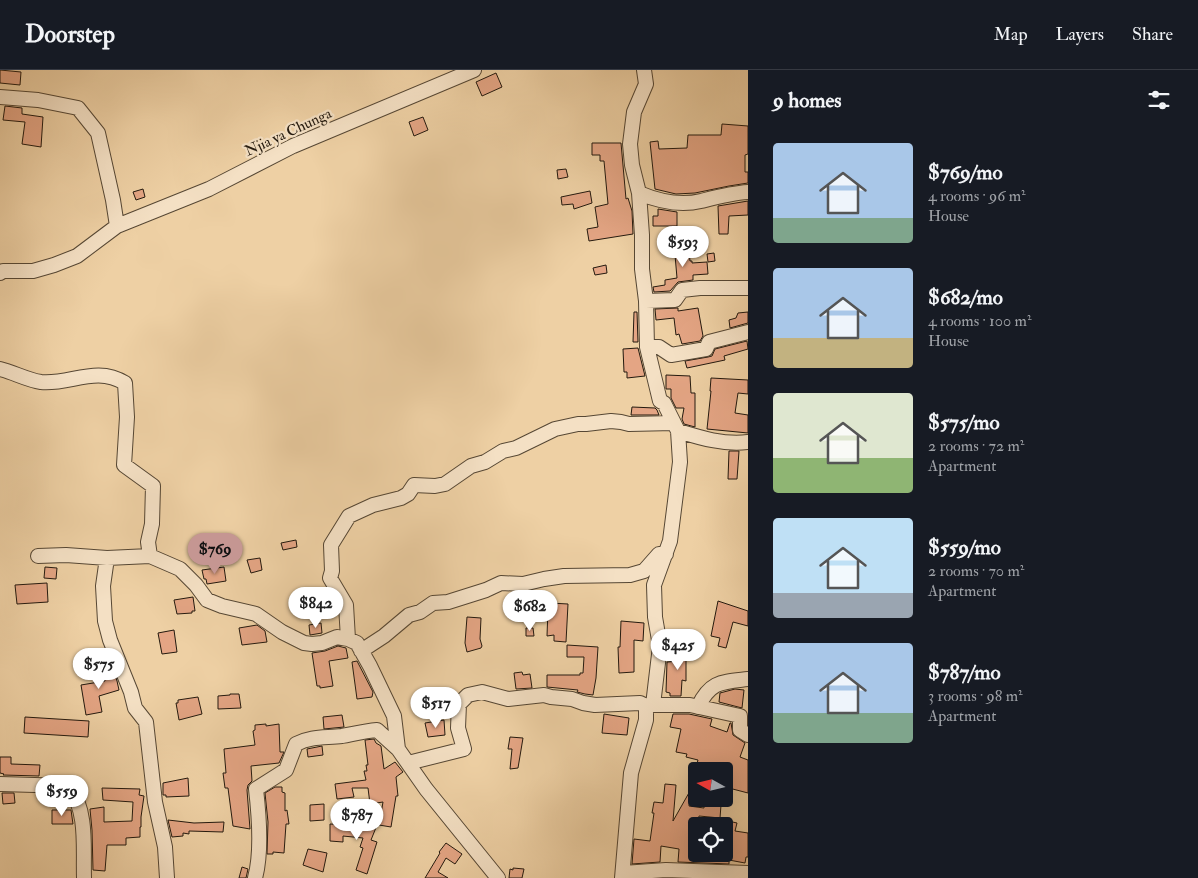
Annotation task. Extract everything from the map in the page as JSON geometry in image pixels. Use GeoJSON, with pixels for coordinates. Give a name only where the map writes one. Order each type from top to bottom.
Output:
{"type":"FeatureCollection","features":[{"type":"Feature","properties":{"kind":"street","name":"Njia ya Chunga"},"geometry":{"type":"LineString","coordinates":[[0,273],[3,271],[33,271],[77,256],[117,226],[209,189],[293,146],[474,70]]}},
{"type":"Feature","properties":{"kind":"street"},"geometry":{"type":"LineString","coordinates":[[644,70],[646,84],[634,112],[630,144],[638,193],[642,235],[642,269],[646,301],[647,348],[660,401],[664,403],[676,427],[680,462],[670,541],[654,585],[655,617],[660,646],[646,720],[632,772],[622,875],[666,870],[748,873]]}},
{"type":"Feature","properties":{"kind":"street"},"geometry":{"type":"LineString","coordinates":[[0,97],[38,100],[78,108],[98,133],[117,226]]}},
{"type":"Feature","properties":{"kind":"street"},"geometry":{"type":"LineString","coordinates":[[638,193],[658,201],[694,202],[726,194],[748,192]]}},
{"type":"Feature","properties":{"kind":"street"},"geometry":{"type":"LineString","coordinates":[[646,301],[675,300],[682,290],[748,288]]}},
{"type":"Feature","properties":{"kind":"street"},"geometry":{"type":"LineString","coordinates":[[647,348],[659,347],[671,355],[683,354],[706,349],[709,342],[748,332]]}},
{"type":"Feature","properties":{"kind":"street"},"geometry":{"type":"LineString","coordinates":[[0,369],[40,382],[63,381],[96,375],[115,376],[124,382],[127,417],[124,465],[153,486],[152,524],[148,542],[150,556]]}},
{"type":"Feature","properties":{"kind":"street"},"geometry":{"type":"LineString","coordinates":[[348,639],[346,605],[330,578],[332,572],[331,545],[350,516],[372,505],[401,498],[408,494],[414,486],[445,484],[471,466],[485,462],[503,451],[516,448],[555,429],[578,424],[611,421],[676,427],[722,442],[736,444],[748,442]]}},
{"type":"Feature","properties":{"kind":"street"},"geometry":{"type":"LineString","coordinates":[[361,651],[384,636],[408,615],[420,612],[433,603],[448,602],[486,590],[501,583],[523,584],[564,576],[630,575],[644,571],[659,554],[666,554]]}},
{"type":"Feature","properties":{"kind":"street"},"geometry":{"type":"LineString","coordinates":[[38,556],[66,555],[106,558],[150,556],[180,569],[196,585],[207,600],[222,606],[256,614],[282,632],[304,642],[312,644],[322,643],[337,637],[357,643],[394,716],[398,749]]}},
{"type":"Feature","properties":{"kind":"street"},"geometry":{"type":"LineString","coordinates":[[106,558],[103,586],[105,621],[135,708],[146,722],[155,802],[165,847],[167,878]]}},
{"type":"Feature","properties":{"kind":"street"},"geometry":{"type":"LineString","coordinates":[[698,707],[704,694],[712,686],[748,679]]}},
{"type":"Feature","properties":{"kind":"street"},"geometry":{"type":"LineString","coordinates":[[408,763],[464,749],[458,728],[459,704],[468,695],[482,692],[508,699],[544,695],[551,698],[572,699],[594,705],[640,702],[649,706],[664,704],[698,707],[740,716],[740,730],[748,735]]}},
{"type":"Feature","properties":{"kind":"street"},"geometry":{"type":"LineString","coordinates":[[255,878],[259,865],[259,812],[256,789],[286,770],[296,744],[305,739],[377,730],[398,749],[426,789],[498,878]]}},
{"type":"Feature","properties":{"kind":"street"},"geometry":{"type":"LineString","coordinates":[[0,784],[69,786],[78,797],[83,819],[84,878]]}},
{"type":"Feature","properties":{"kind":"building"},"geometry":{"type":"Polygon","coordinates":[[[0,70],[21,72],[20,85],[0,83],[0,70]]]}},
{"type":"Feature","properties":{"kind":"building"},"geometry":{"type":"Polygon","coordinates":[[[496,73],[502,87],[482,96],[476,82],[496,73]]]}},
{"type":"Feature","properties":{"kind":"building"},"geometry":{"type":"Polygon","coordinates":[[[5,106],[22,108],[22,114],[43,117],[41,147],[22,144],[25,122],[3,120],[5,106]]]}},
{"type":"Feature","properties":{"kind":"building"},"geometry":{"type":"Polygon","coordinates":[[[423,117],[428,130],[414,136],[409,122],[423,117]]]}},
{"type":"Feature","properties":{"kind":"building"},"geometry":{"type":"Polygon","coordinates":[[[722,124],[748,126],[748,154],[745,155],[745,172],[748,172],[748,183],[695,193],[676,194],[655,189],[650,142],[658,141],[659,149],[687,148],[688,135],[721,135],[722,124]]]}},
{"type":"Feature","properties":{"kind":"building"},"geometry":{"type":"Polygon","coordinates":[[[592,143],[621,143],[626,199],[628,198],[632,211],[633,234],[589,241],[587,229],[598,227],[595,207],[608,204],[604,161],[600,161],[600,155],[592,155],[592,143]]]}},
{"type":"Feature","properties":{"kind":"building"},"geometry":{"type":"Polygon","coordinates":[[[566,169],[568,177],[558,179],[557,170],[566,169]]]}},
{"type":"Feature","properties":{"kind":"building"},"geometry":{"type":"Polygon","coordinates":[[[143,189],[145,197],[136,200],[133,192],[143,189]]]}},
{"type":"Feature","properties":{"kind":"building"},"geometry":{"type":"Polygon","coordinates":[[[590,191],[592,203],[574,209],[573,204],[562,205],[561,197],[590,191]]]}},
{"type":"Feature","properties":{"kind":"building"},"geometry":{"type":"Polygon","coordinates":[[[748,201],[748,215],[729,216],[728,234],[719,234],[718,206],[748,201]]]}},
{"type":"Feature","properties":{"kind":"building"},"geometry":{"type":"Polygon","coordinates":[[[658,209],[677,212],[677,226],[653,226],[653,216],[658,216],[658,209]]]}},
{"type":"Feature","properties":{"kind":"building"},"geometry":{"type":"Polygon","coordinates":[[[688,241],[690,261],[692,263],[707,262],[708,274],[693,275],[693,280],[678,282],[670,291],[654,292],[653,287],[665,285],[665,280],[677,278],[674,243],[688,241]]]}},
{"type":"Feature","properties":{"kind":"building"},"geometry":{"type":"Polygon","coordinates":[[[714,253],[715,261],[708,262],[707,254],[714,253]]]}},
{"type":"Feature","properties":{"kind":"building"},"geometry":{"type":"Polygon","coordinates":[[[606,265],[607,273],[595,275],[593,268],[606,265]]]}},
{"type":"Feature","properties":{"kind":"building"},"geometry":{"type":"Polygon","coordinates":[[[678,308],[678,311],[698,308],[703,336],[700,341],[682,344],[679,334],[676,335],[674,318],[656,320],[655,309],[678,308]]]}},
{"type":"Feature","properties":{"kind":"building"},"geometry":{"type":"Polygon","coordinates":[[[634,312],[637,312],[638,342],[633,342],[634,312]]]}},
{"type":"Feature","properties":{"kind":"building"},"geometry":{"type":"Polygon","coordinates":[[[748,312],[748,323],[730,328],[729,320],[736,318],[738,313],[748,312]]]}},
{"type":"Feature","properties":{"kind":"building"},"geometry":{"type":"Polygon","coordinates":[[[747,341],[748,349],[724,356],[725,360],[687,368],[685,361],[712,356],[715,349],[747,341]]]}},
{"type":"Feature","properties":{"kind":"building"},"geometry":{"type":"Polygon","coordinates":[[[638,348],[645,376],[627,378],[627,372],[624,372],[623,349],[638,348]]]}},
{"type":"Feature","properties":{"kind":"building"},"geometry":{"type":"Polygon","coordinates":[[[666,375],[690,376],[691,393],[695,393],[695,427],[684,424],[682,419],[684,408],[676,408],[671,398],[671,389],[666,389],[666,375]]]}},
{"type":"Feature","properties":{"kind":"building"},"geometry":{"type":"Polygon","coordinates":[[[711,378],[748,380],[748,394],[738,393],[735,413],[748,415],[748,433],[707,429],[711,378]]]}},
{"type":"Feature","properties":{"kind":"building"},"geometry":{"type":"Polygon","coordinates":[[[632,407],[655,408],[659,415],[631,415],[632,407]]]}},
{"type":"Feature","properties":{"kind":"building"},"geometry":{"type":"Polygon","coordinates":[[[729,451],[739,451],[737,479],[728,479],[729,451]]]}},
{"type":"Feature","properties":{"kind":"building"},"geometry":{"type":"Polygon","coordinates":[[[296,540],[297,547],[283,550],[281,543],[296,540]]]}},
{"type":"Feature","properties":{"kind":"building"},"geometry":{"type":"Polygon","coordinates":[[[260,558],[262,570],[251,573],[247,560],[260,558]]]}},
{"type":"Feature","properties":{"kind":"building"},"geometry":{"type":"Polygon","coordinates":[[[45,567],[57,568],[56,579],[44,578],[45,567]]]}},
{"type":"Feature","properties":{"kind":"building"},"geometry":{"type":"Polygon","coordinates":[[[224,567],[226,581],[207,584],[202,570],[224,567]]]}},
{"type":"Feature","properties":{"kind":"building"},"geometry":{"type":"Polygon","coordinates":[[[47,583],[48,602],[17,604],[15,585],[47,583]]]}},
{"type":"Feature","properties":{"kind":"building"},"geometry":{"type":"Polygon","coordinates":[[[193,597],[195,611],[177,614],[174,600],[193,597]]]}},
{"type":"Feature","properties":{"kind":"building"},"geometry":{"type":"Polygon","coordinates":[[[718,601],[748,611],[748,626],[733,622],[726,648],[718,646],[720,638],[711,636],[718,601]]]}},
{"type":"Feature","properties":{"kind":"building"},"geometry":{"type":"Polygon","coordinates":[[[550,603],[568,604],[566,642],[554,641],[554,635],[547,636],[548,608],[550,608],[550,603]]]}},
{"type":"Feature","properties":{"kind":"building"},"geometry":{"type":"Polygon","coordinates":[[[467,617],[481,618],[480,639],[482,646],[467,652],[465,643],[467,617]]]}},
{"type":"Feature","properties":{"kind":"building"},"geometry":{"type":"Polygon","coordinates":[[[621,621],[644,623],[643,641],[634,640],[634,672],[619,673],[618,647],[620,647],[621,621]]]}},
{"type":"Feature","properties":{"kind":"building"},"geometry":{"type":"Polygon","coordinates":[[[321,623],[322,633],[310,635],[309,625],[321,623]]]}},
{"type":"Feature","properties":{"kind":"building"},"geometry":{"type":"Polygon","coordinates":[[[257,625],[265,631],[267,642],[242,645],[239,628],[257,625]]]}},
{"type":"Feature","properties":{"kind":"building"},"geometry":{"type":"Polygon","coordinates":[[[526,628],[533,628],[534,636],[526,636],[526,628]]]}},
{"type":"Feature","properties":{"kind":"building"},"geometry":{"type":"Polygon","coordinates":[[[174,630],[177,652],[162,654],[158,633],[174,630]]]}},
{"type":"Feature","properties":{"kind":"building"},"geometry":{"type":"Polygon","coordinates":[[[681,636],[687,636],[687,647],[689,647],[688,656],[686,656],[686,681],[682,680],[681,696],[670,696],[670,693],[666,692],[667,662],[679,661],[681,636]]]}},
{"type":"Feature","properties":{"kind":"building"},"geometry":{"type":"Polygon","coordinates":[[[567,645],[598,647],[593,695],[577,692],[578,690],[547,687],[547,675],[580,675],[580,673],[583,673],[584,657],[567,657],[567,645]]]}},
{"type":"Feature","properties":{"kind":"building"},"geometry":{"type":"Polygon","coordinates":[[[338,646],[346,648],[348,658],[329,661],[333,686],[320,688],[320,686],[317,686],[312,653],[338,646]]]}},
{"type":"Feature","properties":{"kind":"building"},"geometry":{"type":"Polygon","coordinates":[[[357,661],[373,692],[372,697],[357,699],[352,662],[357,661]]]}},
{"type":"Feature","properties":{"kind":"building"},"geometry":{"type":"Polygon","coordinates":[[[110,662],[119,690],[99,696],[102,712],[86,715],[81,685],[105,681],[102,664],[110,662]]]}},
{"type":"Feature","properties":{"kind":"building"},"geometry":{"type":"Polygon","coordinates":[[[522,672],[523,675],[530,674],[532,688],[516,689],[514,673],[522,672]]]}},
{"type":"Feature","properties":{"kind":"building"},"geometry":{"type":"Polygon","coordinates":[[[735,689],[744,690],[742,708],[719,702],[720,693],[735,689]]]}},
{"type":"Feature","properties":{"kind":"building"},"geometry":{"type":"Polygon","coordinates":[[[239,694],[241,708],[218,709],[218,696],[239,694]]]}},
{"type":"Feature","properties":{"kind":"building"},"geometry":{"type":"Polygon","coordinates":[[[198,697],[202,714],[179,720],[176,703],[178,703],[178,700],[198,697]]]}},
{"type":"Feature","properties":{"kind":"building"},"geometry":{"type":"Polygon","coordinates":[[[604,714],[629,718],[627,735],[602,733],[604,714]]]}},
{"type":"Feature","properties":{"kind":"building"},"geometry":{"type":"Polygon","coordinates":[[[673,714],[689,714],[712,719],[710,726],[727,732],[731,723],[733,735],[745,743],[740,757],[748,760],[748,793],[733,789],[733,762],[697,762],[698,760],[686,757],[687,754],[676,752],[681,729],[670,727],[673,714]]]}},
{"type":"Feature","properties":{"kind":"building"},"geometry":{"type":"Polygon","coordinates":[[[342,715],[344,727],[324,729],[323,717],[342,715]]]}},
{"type":"Feature","properties":{"kind":"building"},"geometry":{"type":"Polygon","coordinates":[[[25,717],[89,721],[88,737],[24,733],[25,717]]]}},
{"type":"Feature","properties":{"kind":"building"},"geometry":{"type":"Polygon","coordinates":[[[444,720],[445,735],[428,737],[425,723],[444,720]]]}},
{"type":"Feature","properties":{"kind":"building"},"geometry":{"type":"Polygon","coordinates":[[[266,724],[266,726],[279,724],[280,752],[284,752],[279,763],[251,766],[252,781],[248,785],[247,790],[250,829],[233,826],[228,788],[225,788],[223,773],[226,773],[224,749],[255,745],[253,731],[255,730],[255,725],[266,724]]]}},
{"type":"Feature","properties":{"kind":"building"},"geometry":{"type":"Polygon","coordinates":[[[510,737],[523,738],[518,768],[510,769],[512,749],[508,749],[510,737]]]}},
{"type":"Feature","properties":{"kind":"building"},"geometry":{"type":"Polygon","coordinates":[[[374,739],[381,746],[384,769],[395,762],[403,772],[396,777],[398,796],[396,796],[391,827],[379,825],[383,802],[370,804],[368,788],[352,788],[354,797],[337,799],[335,784],[366,780],[364,771],[367,771],[366,765],[368,765],[365,740],[374,739]]]}},
{"type":"Feature","properties":{"kind":"building"},"geometry":{"type":"Polygon","coordinates":[[[322,746],[323,755],[308,757],[307,749],[322,746]]]}},
{"type":"Feature","properties":{"kind":"building"},"geometry":{"type":"Polygon","coordinates":[[[0,757],[11,757],[11,764],[40,765],[39,776],[3,775],[0,773],[0,757]]]}},
{"type":"Feature","properties":{"kind":"building"},"geometry":{"type":"Polygon","coordinates":[[[188,778],[189,796],[166,797],[166,795],[163,795],[163,783],[188,778]]]}},
{"type":"Feature","properties":{"kind":"building"},"geometry":{"type":"Polygon","coordinates":[[[665,784],[676,785],[673,821],[688,795],[688,808],[721,808],[720,817],[688,817],[688,862],[729,862],[729,864],[678,862],[679,849],[661,846],[660,862],[632,864],[634,839],[650,841],[654,802],[663,803],[665,784]]]}},
{"type":"Feature","properties":{"kind":"building"},"geometry":{"type":"Polygon","coordinates":[[[275,787],[282,787],[282,792],[285,793],[285,811],[287,810],[289,824],[286,824],[284,853],[273,852],[273,854],[267,854],[268,822],[265,793],[275,787]]]}},
{"type":"Feature","properties":{"kind":"building"},"geometry":{"type":"Polygon","coordinates":[[[102,788],[140,789],[139,795],[144,796],[140,837],[126,838],[126,845],[107,845],[105,871],[93,870],[90,809],[104,807],[104,822],[132,821],[133,802],[103,800],[102,788]]]}},
{"type":"Feature","properties":{"kind":"building"},"geometry":{"type":"Polygon","coordinates":[[[2,793],[14,793],[15,803],[3,804],[2,793]]]}},
{"type":"Feature","properties":{"kind":"building"},"geometry":{"type":"Polygon","coordinates":[[[324,804],[324,820],[310,821],[310,805],[324,804]]]}},
{"type":"Feature","properties":{"kind":"building"},"geometry":{"type":"Polygon","coordinates":[[[52,810],[71,810],[73,824],[52,824],[52,810]]]}},
{"type":"Feature","properties":{"kind":"building"},"geometry":{"type":"Polygon","coordinates":[[[168,820],[194,823],[224,822],[223,832],[189,831],[189,834],[183,833],[183,836],[172,837],[168,820]]]}},
{"type":"Feature","properties":{"kind":"building"},"geometry":{"type":"Polygon","coordinates":[[[733,822],[737,823],[735,831],[748,833],[748,857],[746,857],[745,863],[733,861],[733,822]]]}},
{"type":"Feature","properties":{"kind":"building"},"geometry":{"type":"Polygon","coordinates":[[[369,823],[377,825],[371,840],[377,842],[367,874],[356,870],[363,848],[360,847],[363,838],[343,836],[343,842],[330,841],[330,824],[368,826],[369,823]]]}},
{"type":"Feature","properties":{"kind":"building"},"geometry":{"type":"Polygon","coordinates":[[[446,843],[462,854],[455,864],[446,858],[438,872],[448,878],[425,878],[439,852],[446,843]]]}},
{"type":"Feature","properties":{"kind":"building"},"geometry":{"type":"Polygon","coordinates":[[[308,849],[327,853],[323,872],[303,865],[308,849]]]}},
{"type":"Feature","properties":{"kind":"building"},"geometry":{"type":"Polygon","coordinates":[[[242,867],[248,869],[246,878],[239,878],[242,867]]]}},
{"type":"Feature","properties":{"kind":"building"},"geometry":{"type":"Polygon","coordinates":[[[513,868],[524,869],[522,878],[509,878],[510,869],[513,870],[513,868]]]}}]}
